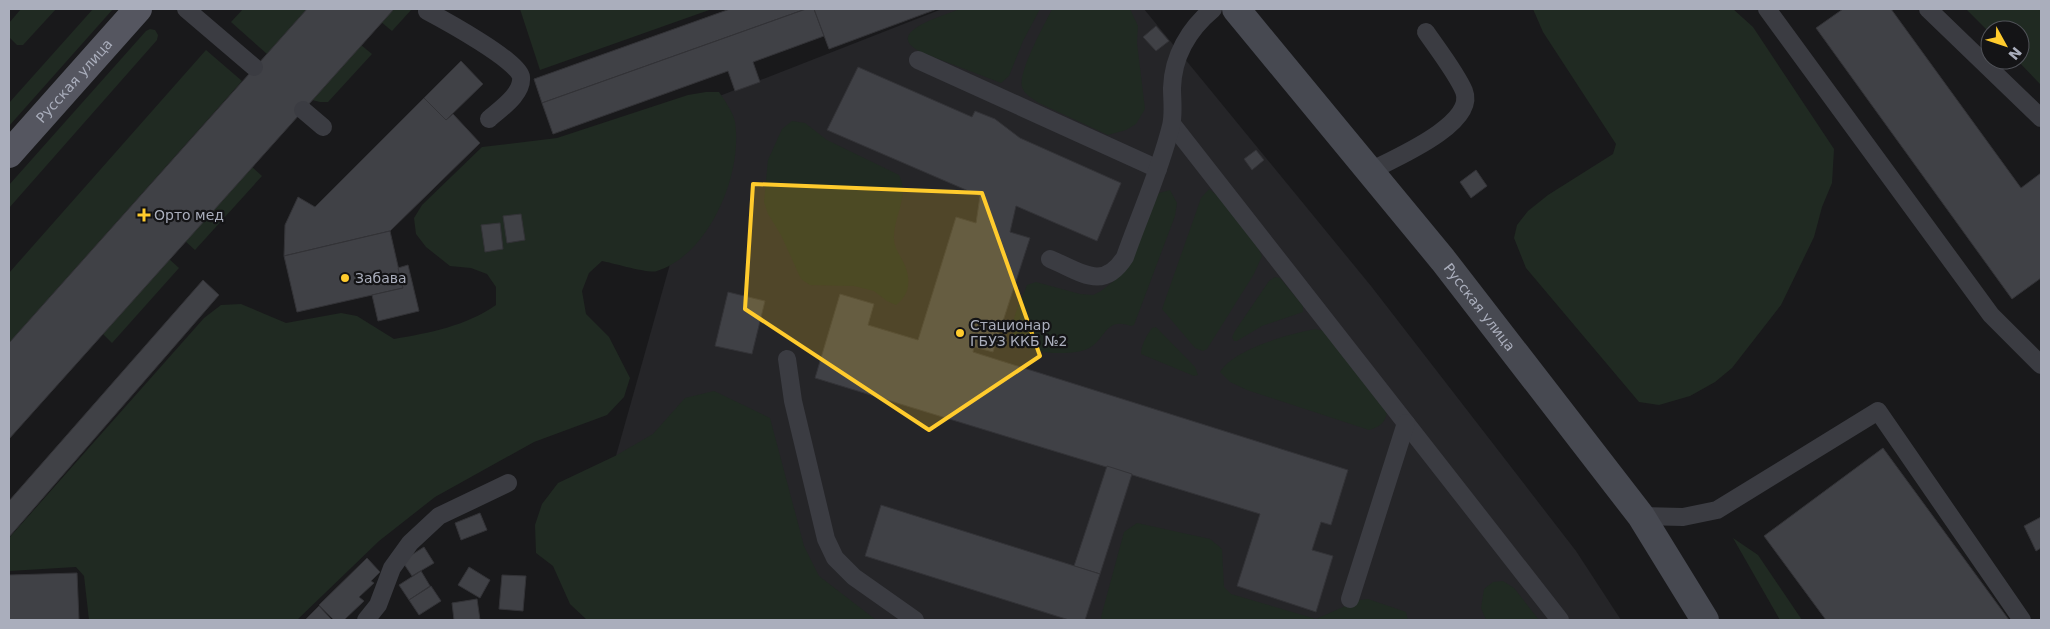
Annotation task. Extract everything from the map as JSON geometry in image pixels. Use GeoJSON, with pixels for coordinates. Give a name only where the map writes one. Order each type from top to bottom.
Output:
{"type":"FeatureCollection","features":[{"type":"Feature","properties":{"kind":"main road","name":"Русская улица"},"geometry":{"type":"LineString","coordinates":[[9,154],[138,9]]}},
{"type":"Feature","properties":{"kind":"street","name":"Русская улица"},"geometry":{"type":"LineString","coordinates":[[1236,9],[1444,260],[1640,516],[1705,620]]}},
{"type":"Feature","properties":{"kind":"lane"},"geometry":{"type":"LineString","coordinates":[[186,9],[254,67]]}},
{"type":"Feature","properties":{"kind":"lane"},"geometry":{"type":"LineString","coordinates":[[1050,259],[1096,277],[1108,276],[1117,269],[1125,257],[1158,169],[1172,124],[1172,86],[1174,67],[1179,51],[1198,21],[1213,9]]}},
{"type":"Feature","properties":{"kind":"lane"},"geometry":{"type":"LineString","coordinates":[[1768,9],[1991,315],[2041,365]]}},
{"type":"Feature","properties":{"kind":"lane"},"geometry":{"type":"LineString","coordinates":[[1928,9],[2041,118]]}},
{"type":"Feature","properties":{"kind":"lane"},"geometry":{"type":"LineString","coordinates":[[428,11],[518,68],[521,77],[516,94],[489,119]]}},
{"type":"Feature","properties":{"kind":"lane"},"geometry":{"type":"LineString","coordinates":[[1370,171],[1428,141],[1457,119],[1465,104],[1464,92],[1426,32]]}},
{"type":"Feature","properties":{"kind":"lane"},"geometry":{"type":"LineString","coordinates":[[918,60],[1158,169]]}},
{"type":"Feature","properties":{"kind":"lane"},"geometry":{"type":"LineString","coordinates":[[303,110],[323,127]]}},
{"type":"Feature","properties":{"kind":"lane"},"geometry":{"type":"LineString","coordinates":[[1172,124],[1560,620]]}},
{"type":"Feature","properties":{"kind":"lane"},"geometry":{"type":"LineString","coordinates":[[787,358],[793,401],[826,539],[835,558],[854,577],[915,620]]}},
{"type":"Feature","properties":{"kind":"lane"},"geometry":{"type":"LineString","coordinates":[[1640,516],[1683,517],[1717,510],[1878,411],[2022,620]]}},
{"type":"Feature","properties":{"kind":"lane"},"geometry":{"type":"LineString","coordinates":[[1350,599],[1406,422]]}},
{"type":"Feature","properties":{"kind":"lane"},"geometry":{"type":"LineString","coordinates":[[366,620],[378,605],[392,568],[410,542],[439,516],[508,483]]}},
{"type":"Feature","properties":{"kind":"highlighted area"},"geometry":{"type":"Polygon","coordinates":[[[753,184],[982,193],[1040,356],[929,430],[745,309],[753,184]]]}},
{"type":"Feature","properties":{"kind":"shaded area"},"geometry":{"type":"Polygon","coordinates":[[[21,9],[56,9],[23,45],[17,45],[9,37],[9,23],[21,9]]]}},
{"type":"Feature","properties":{"kind":"shaded area"},"geometry":{"type":"Polygon","coordinates":[[[93,9],[113,9],[9,126],[9,103],[93,9]]]}},
{"type":"Feature","properties":{"kind":"shaded area"},"geometry":{"type":"Polygon","coordinates":[[[243,9],[307,9],[267,54],[231,22],[243,9]]]}},
{"type":"Feature","properties":{"kind":"shaded area"},"geometry":{"type":"Polygon","coordinates":[[[394,9],[412,9],[392,31],[381,22],[394,9]]]}},
{"type":"Feature","properties":{"kind":"shaded area"},"geometry":{"type":"Polygon","coordinates":[[[520,9],[712,9],[540,70],[520,9]]]}},
{"type":"Feature","properties":{"kind":"shaded area"},"geometry":{"type":"Polygon","coordinates":[[[942,9],[1144,9],[1371,286],[1576,551],[1621,620],[649,620],[592,541],[717,97],[942,9]]]}},
{"type":"Feature","properties":{"kind":"shaded area"},"geometry":{"type":"Polygon","coordinates":[[[960,9],[1040,9],[1023,41],[1009,76],[1001,83],[923,53],[911,46],[908,39],[911,32],[929,21],[960,9]]]}},
{"type":"Feature","properties":{"kind":"shaded area"},"geometry":{"type":"Polygon","coordinates":[[[1052,9],[1130,9],[1138,26],[1137,43],[1145,109],[1136,124],[1126,130],[1108,135],[1039,103],[1025,92],[1022,87],[1024,70],[1052,9]]]}},
{"type":"Feature","properties":{"kind":"shaded area"},"geometry":{"type":"Polygon","coordinates":[[[1533,9],[1733,9],[1753,27],[1834,149],[1832,183],[1822,207],[1814,237],[1781,305],[1732,368],[1715,382],[1690,396],[1659,405],[1639,402],[1526,268],[1514,238],[1517,225],[1528,211],[1548,195],[1613,154],[1616,144],[1543,32],[1533,9]]]}},
{"type":"Feature","properties":{"kind":"shaded area"},"geometry":{"type":"Polygon","coordinates":[[[1966,9],[2041,9],[2041,85],[2027,70],[2030,70],[2030,20],[1980,20],[1980,23],[1966,9]]]}},
{"type":"Feature","properties":{"kind":"shaded area"},"geometry":{"type":"Polygon","coordinates":[[[150,29],[155,30],[158,35],[157,40],[9,208],[9,185],[146,31],[150,29]]]}},
{"type":"Feature","properties":{"kind":"shaded area"},"geometry":{"type":"Polygon","coordinates":[[[361,45],[372,54],[328,102],[312,100],[361,45]]]}},
{"type":"Feature","properties":{"kind":"shaded area"},"geometry":{"type":"Polygon","coordinates":[[[206,50],[242,81],[9,343],[9,273],[206,50]]]}},
{"type":"Feature","properties":{"kind":"shaded area"},"geometry":{"type":"Polygon","coordinates":[[[719,92],[728,107],[735,122],[736,142],[734,164],[728,187],[719,209],[707,230],[693,248],[676,262],[657,271],[639,270],[602,261],[589,273],[582,291],[586,314],[609,337],[630,378],[624,397],[607,415],[534,442],[435,497],[379,541],[297,620],[89,620],[84,576],[76,567],[9,571],[9,538],[204,318],[221,305],[241,304],[286,323],[341,313],[357,316],[394,339],[434,331],[472,318],[496,305],[496,287],[487,274],[471,268],[450,266],[426,247],[416,234],[414,218],[422,205],[482,147],[557,138],[688,95],[719,92]]]}},
{"type":"Feature","properties":{"kind":"shaded area"},"geometry":{"type":"Polygon","coordinates":[[[792,121],[805,123],[827,140],[899,175],[903,191],[894,239],[907,272],[908,286],[907,292],[896,305],[874,291],[854,286],[810,285],[801,279],[781,235],[768,214],[764,202],[768,160],[782,129],[792,121]]]}},
{"type":"Feature","properties":{"kind":"shaded area"},"geometry":{"type":"Polygon","coordinates":[[[252,167],[262,176],[195,250],[185,241],[252,167]]]}},
{"type":"Feature","properties":{"kind":"shaded area"},"geometry":{"type":"Polygon","coordinates":[[[1209,189],[1219,197],[1262,256],[1254,274],[1207,349],[1203,351],[1195,348],[1162,309],[1201,198],[1209,189]]]}},
{"type":"Feature","properties":{"kind":"shaded area"},"geometry":{"type":"Polygon","coordinates":[[[1170,190],[1177,203],[1175,216],[1134,325],[1115,324],[1087,349],[1070,353],[1037,351],[1019,343],[1014,337],[1013,325],[1016,311],[1027,285],[1036,282],[1080,294],[1093,295],[1101,291],[1115,280],[1159,193],[1170,190]]]}},
{"type":"Feature","properties":{"kind":"shaded area"},"geometry":{"type":"Polygon","coordinates":[[[169,259],[179,268],[112,343],[103,334],[169,259]]]}},
{"type":"Feature","properties":{"kind":"shaded area"},"geometry":{"type":"Polygon","coordinates":[[[1275,277],[1280,278],[1303,306],[1303,312],[1262,326],[1234,341],[1232,337],[1235,331],[1269,281],[1275,277]]]}},
{"type":"Feature","properties":{"kind":"shaded area"},"geometry":{"type":"Polygon","coordinates":[[[1156,327],[1195,367],[1198,375],[1194,376],[1141,354],[1146,337],[1152,328],[1156,327]]]}},
{"type":"Feature","properties":{"kind":"shaded area"},"geometry":{"type":"Polygon","coordinates":[[[1315,329],[1324,331],[1387,413],[1379,426],[1369,430],[1247,390],[1230,382],[1220,372],[1237,356],[1249,350],[1277,339],[1315,329]]]}},
{"type":"Feature","properties":{"kind":"shaded area"},"geometry":{"type":"Polygon","coordinates":[[[714,391],[770,418],[804,546],[819,576],[876,620],[587,620],[570,604],[553,566],[536,553],[535,525],[542,504],[558,483],[615,456],[653,434],[685,398],[714,391]]]}},
{"type":"Feature","properties":{"kind":"shaded area"},"geometry":{"type":"Polygon","coordinates":[[[1137,523],[1210,539],[1222,549],[1224,587],[1231,594],[1316,619],[1359,600],[1368,599],[1406,612],[1408,620],[1102,620],[1101,617],[1124,532],[1137,523]]]}},
{"type":"Feature","properties":{"kind":"shaded area"},"geometry":{"type":"Polygon","coordinates":[[[1733,538],[1758,555],[1802,620],[1780,620],[1733,538]]]}},
{"type":"Feature","properties":{"kind":"shaded area"},"geometry":{"type":"Polygon","coordinates":[[[1503,581],[1514,588],[1539,620],[1486,620],[1481,608],[1484,589],[1493,582],[1503,581]]]}},
{"type":"Feature","properties":{"kind":"building"},"geometry":{"type":"Polygon","coordinates":[[[307,9],[394,9],[9,439],[9,343],[307,9]]]}},
{"type":"Feature","properties":{"kind":"building"},"geometry":{"type":"Polygon","coordinates":[[[730,9],[806,9],[542,103],[534,79],[730,9]]]}},
{"type":"Feature","properties":{"kind":"building"},"geometry":{"type":"Polygon","coordinates":[[[806,9],[814,9],[824,36],[753,62],[760,82],[735,91],[728,71],[553,134],[542,103],[806,9]]]}},
{"type":"Feature","properties":{"kind":"building"},"geometry":{"type":"Polygon","coordinates":[[[814,9],[937,9],[829,49],[814,9]]]}},
{"type":"Feature","properties":{"kind":"building"},"geometry":{"type":"Polygon","coordinates":[[[1843,9],[1891,9],[2021,188],[2041,173],[2041,278],[2012,299],[1816,28],[1843,9]]]}},
{"type":"Feature","properties":{"kind":"building"},"geometry":{"type":"Polygon","coordinates":[[[1156,26],[1169,41],[1156,51],[1143,37],[1156,26]]]}},
{"type":"Feature","properties":{"kind":"building"},"geometry":{"type":"Polygon","coordinates":[[[461,61],[483,84],[446,120],[424,98],[461,61]]]}},
{"type":"Feature","properties":{"kind":"building","name":"Стационар ГБУЗ ККБ №2"},"geometry":{"type":"Polygon","coordinates":[[[858,67],[972,117],[975,111],[995,119],[1020,138],[1121,183],[1097,241],[1016,206],[1010,232],[1030,238],[993,352],[974,347],[973,352],[1348,470],[1331,525],[1321,522],[1312,550],[1333,556],[1316,612],[1237,586],[1260,514],[815,378],[840,294],[874,304],[868,325],[918,340],[956,217],[976,223],[980,196],[827,130],[858,67]]]}},
{"type":"Feature","properties":{"kind":"building"},"geometry":{"type":"Polygon","coordinates":[[[424,98],[446,120],[453,114],[480,143],[390,231],[284,256],[285,225],[298,197],[315,207],[424,98]]]}},
{"type":"Feature","properties":{"kind":"building"},"geometry":{"type":"Polygon","coordinates":[[[1256,150],[1264,160],[1252,170],[1244,159],[1256,150]]]}},
{"type":"Feature","properties":{"kind":"building"},"geometry":{"type":"Polygon","coordinates":[[[1476,170],[1487,186],[1471,198],[1460,182],[1476,170]]]}},
{"type":"Feature","properties":{"kind":"building"},"geometry":{"type":"Polygon","coordinates":[[[521,214],[525,240],[507,243],[503,216],[521,214]]]}},
{"type":"Feature","properties":{"kind":"building"},"geometry":{"type":"Polygon","coordinates":[[[500,223],[503,249],[485,252],[481,225],[500,223]]]}},
{"type":"Feature","properties":{"kind":"building","name":"Забава"},"geometry":{"type":"Polygon","coordinates":[[[390,231],[403,288],[297,312],[284,256],[390,231]]]}},
{"type":"Feature","properties":{"kind":"building"},"geometry":{"type":"Polygon","coordinates":[[[408,265],[419,311],[378,321],[372,295],[403,288],[398,268],[408,265]]]}},
{"type":"Feature","properties":{"kind":"building"},"geometry":{"type":"Polygon","coordinates":[[[203,280],[219,295],[9,537],[9,501],[203,280]]]}},
{"type":"Feature","properties":{"kind":"building"},"geometry":{"type":"Polygon","coordinates":[[[728,292],[765,301],[752,354],[715,346],[728,292]]]}},
{"type":"Feature","properties":{"kind":"building"},"geometry":{"type":"Polygon","coordinates":[[[1883,448],[2009,620],[1826,620],[1764,536],[1883,448]]]}},
{"type":"Feature","properties":{"kind":"building"},"geometry":{"type":"Polygon","coordinates":[[[1107,466],[1132,474],[1100,574],[1074,566],[1107,466]]]}},
{"type":"Feature","properties":{"kind":"building"},"geometry":{"type":"Polygon","coordinates":[[[881,505],[1100,574],[1085,620],[1069,620],[865,556],[881,505]]]}},
{"type":"Feature","properties":{"kind":"building"},"geometry":{"type":"Polygon","coordinates":[[[480,513],[487,530],[461,540],[455,523],[480,513]]]}},
{"type":"Feature","properties":{"kind":"building"},"geometry":{"type":"Polygon","coordinates":[[[2041,517],[2041,548],[2036,551],[2024,526],[2041,517]]]}},
{"type":"Feature","properties":{"kind":"building"},"geometry":{"type":"Polygon","coordinates":[[[424,547],[434,563],[412,576],[402,561],[424,547]]]}},
{"type":"Feature","properties":{"kind":"building"},"geometry":{"type":"Polygon","coordinates":[[[367,558],[380,572],[371,581],[374,583],[359,597],[364,601],[344,620],[334,620],[319,605],[367,558]]]}},
{"type":"Feature","properties":{"kind":"building"},"geometry":{"type":"Polygon","coordinates":[[[469,567],[490,580],[480,598],[458,585],[469,567]]]}},
{"type":"Feature","properties":{"kind":"building"},"geometry":{"type":"Polygon","coordinates":[[[421,571],[430,586],[409,600],[399,585],[421,571]]]}},
{"type":"Feature","properties":{"kind":"building"},"geometry":{"type":"Polygon","coordinates":[[[77,573],[79,620],[9,620],[9,575],[77,573]]]}},
{"type":"Feature","properties":{"kind":"building"},"geometry":{"type":"Polygon","coordinates":[[[502,575],[526,576],[523,611],[499,609],[502,575]]]}},
{"type":"Feature","properties":{"kind":"building"},"geometry":{"type":"Polygon","coordinates":[[[431,586],[441,601],[419,615],[409,600],[431,586]]]}},
{"type":"Feature","properties":{"kind":"building"},"geometry":{"type":"Polygon","coordinates":[[[477,599],[480,620],[454,620],[452,603],[477,599]]]}},
{"type":"Feature","properties":{"kind":"building"},"geometry":{"type":"Polygon","coordinates":[[[319,606],[332,620],[305,620],[319,606]]]}},
{"type":"Feature","properties":{"kind":"place","name":"Орто мед"},"geometry":{"type":"Point","coordinates":[144,215]}},
{"type":"Feature","properties":{"kind":"place","name":"Забава"},"geometry":{"type":"Point","coordinates":[345,278]}},
{"type":"Feature","properties":{"kind":"place","name":"Стационар ГБУЗ ККБ №2"},"geometry":{"type":"Point","coordinates":[960,333]}}]}
